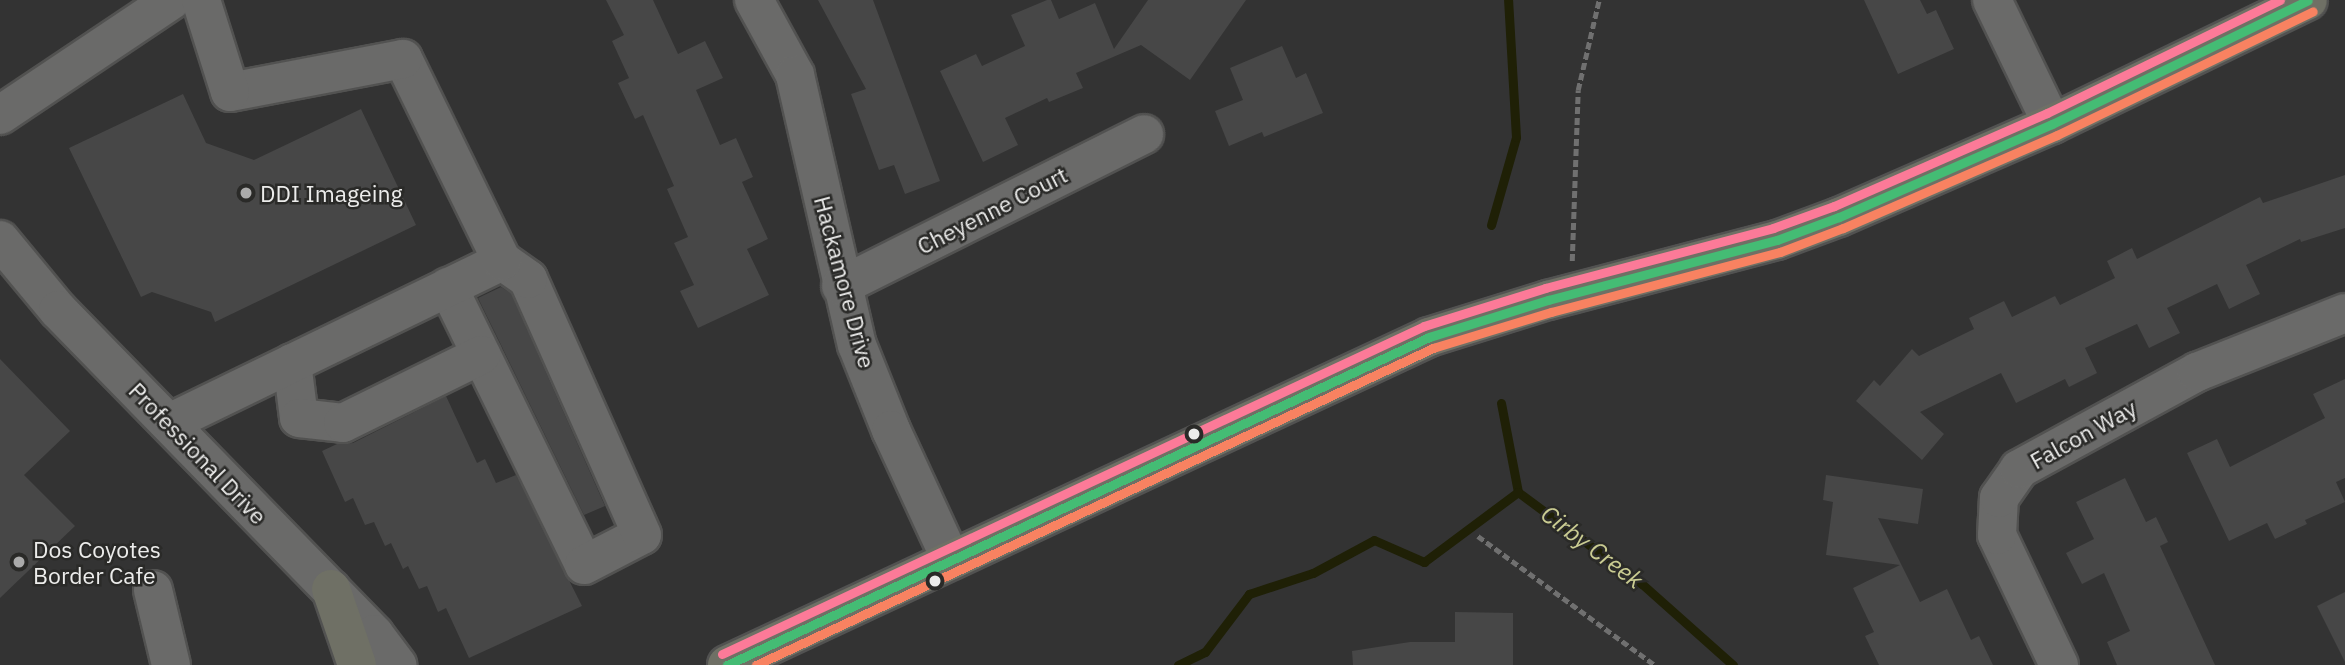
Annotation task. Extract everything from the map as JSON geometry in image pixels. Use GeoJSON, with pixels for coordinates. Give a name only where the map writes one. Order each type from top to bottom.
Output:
{"type":"FeatureCollection","features":[{"type":"Feature","properties":{"kind":"main road"},"geometry":{"type":"LineString","coordinates":[[727,665],[1429,337],[1571,294],[1789,236],[1896,194],[2052,124],[2308,0]]}},
{"type":"Feature","properties":{"kind":"main road"},"geometry":{"type":"LineString","coordinates":[[331,589],[357,665]]}},
{"type":"Feature","properties":{"kind":"street"},"geometry":{"type":"LineString","coordinates":[[0,115],[172,0]]}},
{"type":"Feature","properties":{"kind":"street"},"geometry":{"type":"LineString","coordinates":[[201,0],[230,92],[403,59],[502,261],[528,279],[642,535],[584,565],[448,287]]}},
{"type":"Feature","properties":{"kind":"street","name":"Hackamore Drive"},"geometry":{"type":"LineString","coordinates":[[754,0],[795,75],[841,286],[857,345],[891,430],[951,561]]}},
{"type":"Feature","properties":{"kind":"street"},"geometry":{"type":"LineString","coordinates":[[1992,0],[2052,124]]}},
{"type":"Feature","properties":{"kind":"street","name":"Cheyenne Court"},"geometry":{"type":"LineString","coordinates":[[841,286],[1144,134]]}},
{"type":"Feature","properties":{"kind":"street","name":"Professional Drive"},"geometry":{"type":"LineString","coordinates":[[0,240],[58,310],[171,422],[374,634],[397,665]]}},
{"type":"Feature","properties":{"kind":"street"},"geometry":{"type":"LineString","coordinates":[[171,422],[502,261]]}},
{"type":"Feature","properties":{"kind":"street","name":"Falcon Way"},"geometry":{"type":"LineString","coordinates":[[2059,665],[1997,535],[1999,498],[2019,469],[2197,372],[2345,313]]}},
{"type":"Feature","properties":{"kind":"street"},"geometry":{"type":"LineString","coordinates":[[292,363],[299,418],[343,423],[481,355]]}},
{"type":"Feature","properties":{"kind":"street"},"geometry":{"type":"LineString","coordinates":[[153,590],[171,665]]}},
{"type":"Feature","properties":{"kind":"path"},"geometry":{"type":"LineString","coordinates":[[1571,294],[1577,90],[1599,0]]}},
{"type":"Feature","properties":{"kind":"path"},"geometry":{"type":"LineString","coordinates":[[1478,536],[1655,665]]}},
{"type":"Feature","properties":{"kind":"building"},"geometry":{"type":"Polygon","coordinates":[[[606,0],[653,0],[678,54],[705,41],[723,78],[696,90],[720,145],[736,138],[753,177],[742,182],[768,239],[747,249],[769,295],[698,328],[680,291],[694,285],[674,243],[688,237],[667,189],[674,186],[643,115],[635,119],[618,83],[629,78],[612,41],[624,35],[606,0]]]}},
{"type":"Feature","properties":{"kind":"building"},"geometry":{"type":"Polygon","coordinates":[[[818,0],[873,0],[940,181],[905,194],[894,165],[879,170],[851,94],[866,89],[818,0]]]}},
{"type":"Feature","properties":{"kind":"building"},"geometry":{"type":"Polygon","coordinates":[[[1051,0],[1059,19],[1095,3],[1114,49],[1148,0],[1246,0],[1190,80],[1141,45],[1076,73],[1083,88],[1049,102],[1047,98],[1005,118],[1018,145],[983,162],[940,71],[976,54],[982,66],[1025,46],[1011,15],[1051,0]]]}},
{"type":"Feature","properties":{"kind":"building"},"geometry":{"type":"Polygon","coordinates":[[[1864,0],[1920,0],[1927,14],[1936,10],[1954,49],[1898,74],[1864,0]]]}},
{"type":"Feature","properties":{"kind":"building"},"geometry":{"type":"Polygon","coordinates":[[[1282,46],[1296,78],[1306,73],[1323,113],[1264,137],[1262,132],[1229,146],[1215,111],[1243,100],[1230,68],[1282,46]]]}},
{"type":"Feature","properties":{"kind":"building","name":"DDI Imageing"},"geometry":{"type":"Polygon","coordinates":[[[183,94],[206,143],[254,160],[361,109],[416,225],[215,322],[211,312],[152,292],[141,297],[69,148],[183,94]]]}},
{"type":"Feature","properties":{"kind":"building"},"geometry":{"type":"Polygon","coordinates":[[[2345,175],[2345,228],[2301,242],[2300,239],[2246,265],[2260,294],[2229,309],[2217,284],[2167,308],[2180,333],[2149,348],[2137,324],[2085,348],[2097,373],[2069,387],[2065,379],[2016,403],[2001,373],[1920,412],[1944,434],[1922,460],[1856,401],[1874,380],[1880,386],[1912,349],[1919,356],[1974,329],[1969,318],[2004,301],[2012,317],[2055,296],[2060,305],[2115,278],[2107,261],[2132,248],[2137,259],[2260,197],[2263,203],[2345,175]]]}},
{"type":"Feature","properties":{"kind":"building"},"geometry":{"type":"Polygon","coordinates":[[[501,287],[511,293],[605,506],[584,515],[478,298],[501,287]]]}},
{"type":"Feature","properties":{"kind":"building"},"geometry":{"type":"Polygon","coordinates":[[[0,359],[70,431],[24,475],[75,526],[0,598],[0,359]]]}},
{"type":"Feature","properties":{"kind":"building"},"geometry":{"type":"Polygon","coordinates":[[[2345,379],[2345,478],[2336,482],[2345,502],[2305,520],[2307,524],[2275,539],[2267,523],[2229,541],[2187,453],[2217,439],[2230,467],[2325,418],[2313,394],[2345,379]]]}},
{"type":"Feature","properties":{"kind":"building"},"geometry":{"type":"Polygon","coordinates":[[[446,396],[477,463],[485,459],[496,483],[516,475],[582,606],[469,658],[446,608],[438,612],[427,586],[419,589],[408,566],[403,569],[391,543],[385,546],[374,522],[365,525],[353,498],[345,502],[322,451],[337,444],[353,443],[446,396]]]}},
{"type":"Feature","properties":{"kind":"building"},"geometry":{"type":"Polygon","coordinates":[[[1826,475],[1923,489],[1918,524],[1878,518],[1920,602],[1947,589],[1971,640],[1979,636],[1993,665],[1879,665],[1865,636],[1874,632],[1853,588],[1900,565],[1826,555],[1833,502],[1823,500],[1826,475]]]}},
{"type":"Feature","properties":{"kind":"building"},"geometry":{"type":"Polygon","coordinates":[[[2125,478],[2146,522],[2156,517],[2168,542],[2160,546],[2215,665],[2117,665],[2107,642],[2130,631],[2104,573],[2082,584],[2066,553],[2094,539],[2076,502],[2125,478]]]}},
{"type":"Feature","properties":{"kind":"building"},"geometry":{"type":"Polygon","coordinates":[[[2345,592],[2345,662],[2317,606],[2345,592]]]}},
{"type":"Feature","properties":{"kind":"building"},"geometry":{"type":"Polygon","coordinates":[[[1455,612],[1513,613],[1513,665],[1353,665],[1352,651],[1410,642],[1455,642],[1455,612]]]}},
{"type":"Feature","properties":{"kind":"waterway","name":"Cirby Creek"},"geometry":{"type":"LineString","coordinates":[[1491,225],[1516,137],[1508,0]]}},
{"type":"Feature","properties":{"kind":"waterway","name":"Cirby Creek"},"geometry":{"type":"LineString","coordinates":[[1501,403],[1518,492],[1642,584],[1733,665]]}},
{"type":"Feature","properties":{"kind":"waterway"},"geometry":{"type":"LineString","coordinates":[[1178,665],[1205,652],[1249,594],[1313,573],[1374,540],[1424,562],[1518,492]]}},
{"type":"Feature","properties":{"kind":"transit line"},"geometry":{"type":"LineString","coordinates":[[722,654],[1424,326],[1545,288],[1773,228],[1834,206],[2047,113],[2280,0]]}},
{"type":"Feature","properties":{"kind":"transit line"},"geometry":{"type":"LineString","coordinates":[[727,665],[1429,337],[1548,300],[1777,240],[1839,217],[2052,124],[2308,0]]}},
{"type":"Feature","properties":{"kind":"transit line"},"geometry":{"type":"LineString","coordinates":[[756,665],[1433,348],[1551,312],[1780,252],[1843,228],[2057,135],[2313,11]]}},
{"type":"Feature","properties":{"kind":"place","name":"DDI Imageing"},"geometry":{"type":"Point","coordinates":[246,193]}},
{"type":"Feature","properties":{"kind":"place","name":"Dos Coyotes Border Cafe"},"geometry":{"type":"Point","coordinates":[19,562]}}]}
